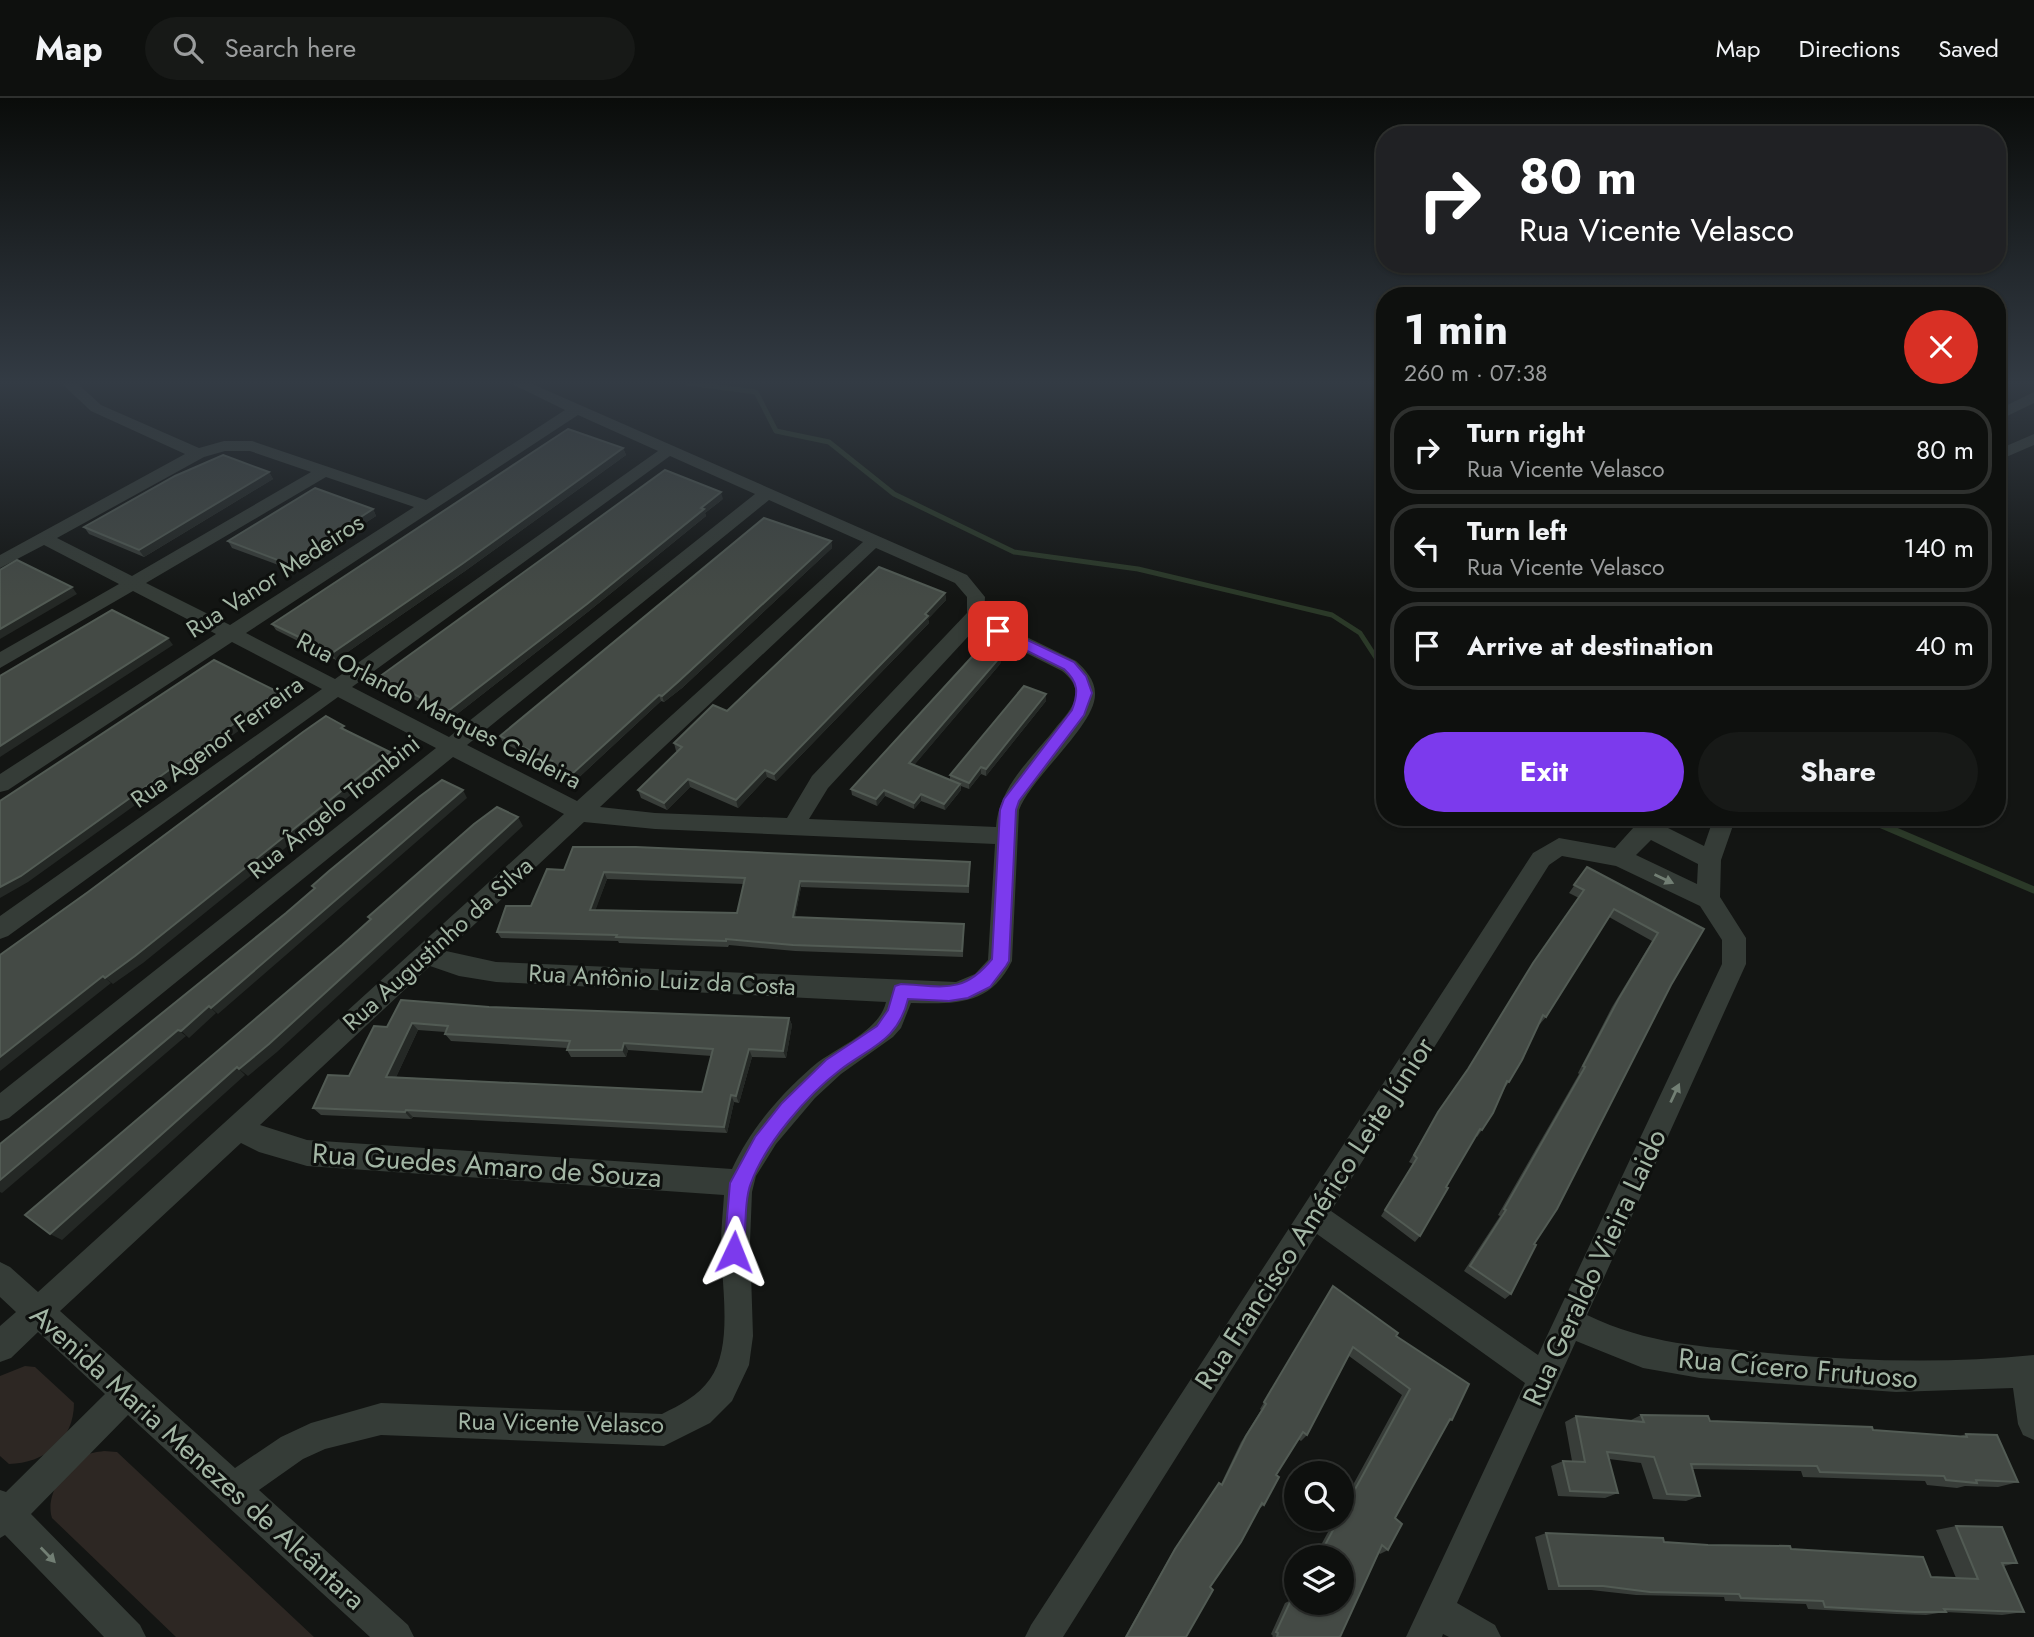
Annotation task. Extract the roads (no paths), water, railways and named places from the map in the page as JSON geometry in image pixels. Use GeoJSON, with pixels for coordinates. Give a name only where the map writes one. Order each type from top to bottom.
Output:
{"type":"FeatureCollection","features":[{"type":"Feature","properties":{"kind":"street"},"geometry":{"type":"LineString","coordinates":[[0,562],[196,455]]}},
{"type":"Feature","properties":{"kind":"street"},"geometry":{"type":"LineString","coordinates":[[275,455],[428,506]]}},
{"type":"Feature","properties":{"kind":"street","name":"Rua Vanor Medeiros"},"geometry":{"type":"LineString","coordinates":[[0,784],[507,455]]}},
{"type":"Feature","properties":{"kind":"street","name":"Rua Agenor Ferreira"},"geometry":{"type":"LineString","coordinates":[[0,929],[663,455]]}},
{"type":"Feature","properties":{"kind":"street"},"geometry":{"type":"LineString","coordinates":[[681,455],[967,583],[975,592],[978,603],[974,619],[820,782],[794,825]]}},
{"type":"Feature","properties":{"kind":"street"},"geometry":{"type":"LineString","coordinates":[[0,662],[324,471]]}},
{"type":"Feature","properties":{"kind":"street","name":"Rua Ângelo Trombini"},"geometry":{"type":"LineString","coordinates":[[0,1109],[767,493]]}},
{"type":"Feature","properties":{"kind":"street","name":"Rua Orlando Marques Caldeira"},"geometry":{"type":"LineString","coordinates":[[44,538],[581,813],[655,821],[1007,836]]}},
{"type":"Feature","properties":{"kind":"street","name":"Rua Augustinho da Silva"},"geometry":{"type":"LineString","coordinates":[[0,1347],[874,541]]}},
{"type":"Feature","properties":{"kind":"street"},"geometry":{"type":"LineString","coordinates":[[901,992],[958,993],[984,981],[996,968],[1000,961],[1007,836],[1012,799],[1079,711],[1084,699],[1084,687],[1079,676],[1069,666],[974,619]]}},
{"type":"Feature","properties":{"kind":"street"},"geometry":{"type":"LineString","coordinates":[[1620,858],[1649,826]]}},
{"type":"Feature","properties":{"kind":"street"},"geometry":{"type":"LineString","coordinates":[[1657,826],[1710,860]]}},
{"type":"Feature","properties":{"kind":"street"},"geometry":{"type":"LineString","coordinates":[[1708,899],[1710,860],[1721,826]]}},
{"type":"Feature","properties":{"kind":"street","name":"Rua Francisco Américo Leite Júnior"},"geometry":{"type":"LineString","coordinates":[[1043,1637],[1541,859],[1559,848],[1620,858],[1708,899]]}},
{"type":"Feature","properties":{"kind":"street","name":"Rua Geraldo Vieira Laido"},"geometry":{"type":"LineString","coordinates":[[1430,1623],[1734,964],[1734,938],[1708,899]]}},
{"type":"Feature","properties":{"kind":"street","name":"Rua Antônio Luiz da Costa"},"geometry":{"type":"LineString","coordinates":[[426,954],[459,966],[496,972],[901,992]]}},
{"type":"Feature","properties":{"kind":"street","name":"Rua Vicente Velasco"},"geometry":{"type":"LineString","coordinates":[[233,1489],[292,1448],[332,1431],[382,1419],[664,1430],[692,1416],[705,1406],[725,1382],[738,1353],[740,1324],[734,1276],[734,1229],[740,1183],[762,1144],[788,1109],[832,1065],[883,1032],[896,1012],[901,992]]}},
{"type":"Feature","properties":{"kind":"street","name":"Rua Guedes Amaro de Souza"},"geometry":{"type":"LineString","coordinates":[[239,1127],[270,1143],[307,1153],[740,1183]]}},
{"type":"Feature","properties":{"kind":"street"},"geometry":{"type":"LineString","coordinates":[[1313,1215],[1543,1377]]}},
{"type":"Feature","properties":{"kind":"street","name":"Avenida Maria Menezes de Alcântara"},"geometry":{"type":"LineString","coordinates":[[0,1277],[396,1637]]}},
{"type":"Feature","properties":{"kind":"street","name":"Rua Cícero Frutuoso"},"geometry":{"type":"LineString","coordinates":[[1569,1322],[1606,1340],[1644,1353],[1682,1360],[1829,1374],[1925,1379],[2030,1371]]}},
{"type":"Feature","properties":{"kind":"street"},"geometry":{"type":"LineString","coordinates":[[2030,1371],[2034,1424]]}},
{"type":"Feature","properties":{"kind":"street"},"geometry":{"type":"LineString","coordinates":[[128,1393],[2,1513],[128,1637]]}},
{"type":"Feature","properties":{"kind":"street"},"geometry":{"type":"LineString","coordinates":[[1430,1623],[1483,1637]]}},
{"type":"Feature","properties":{"kind":"waterway"},"geometry":{"type":"LineString","coordinates":[[845,455],[894,494],[1014,552],[1138,569],[1332,615],[1360,633],[1376,658]]}},
{"type":"Feature","properties":{"kind":"waterway"},"geometry":{"type":"LineString","coordinates":[[1884,826],[2034,890]]}}]}
